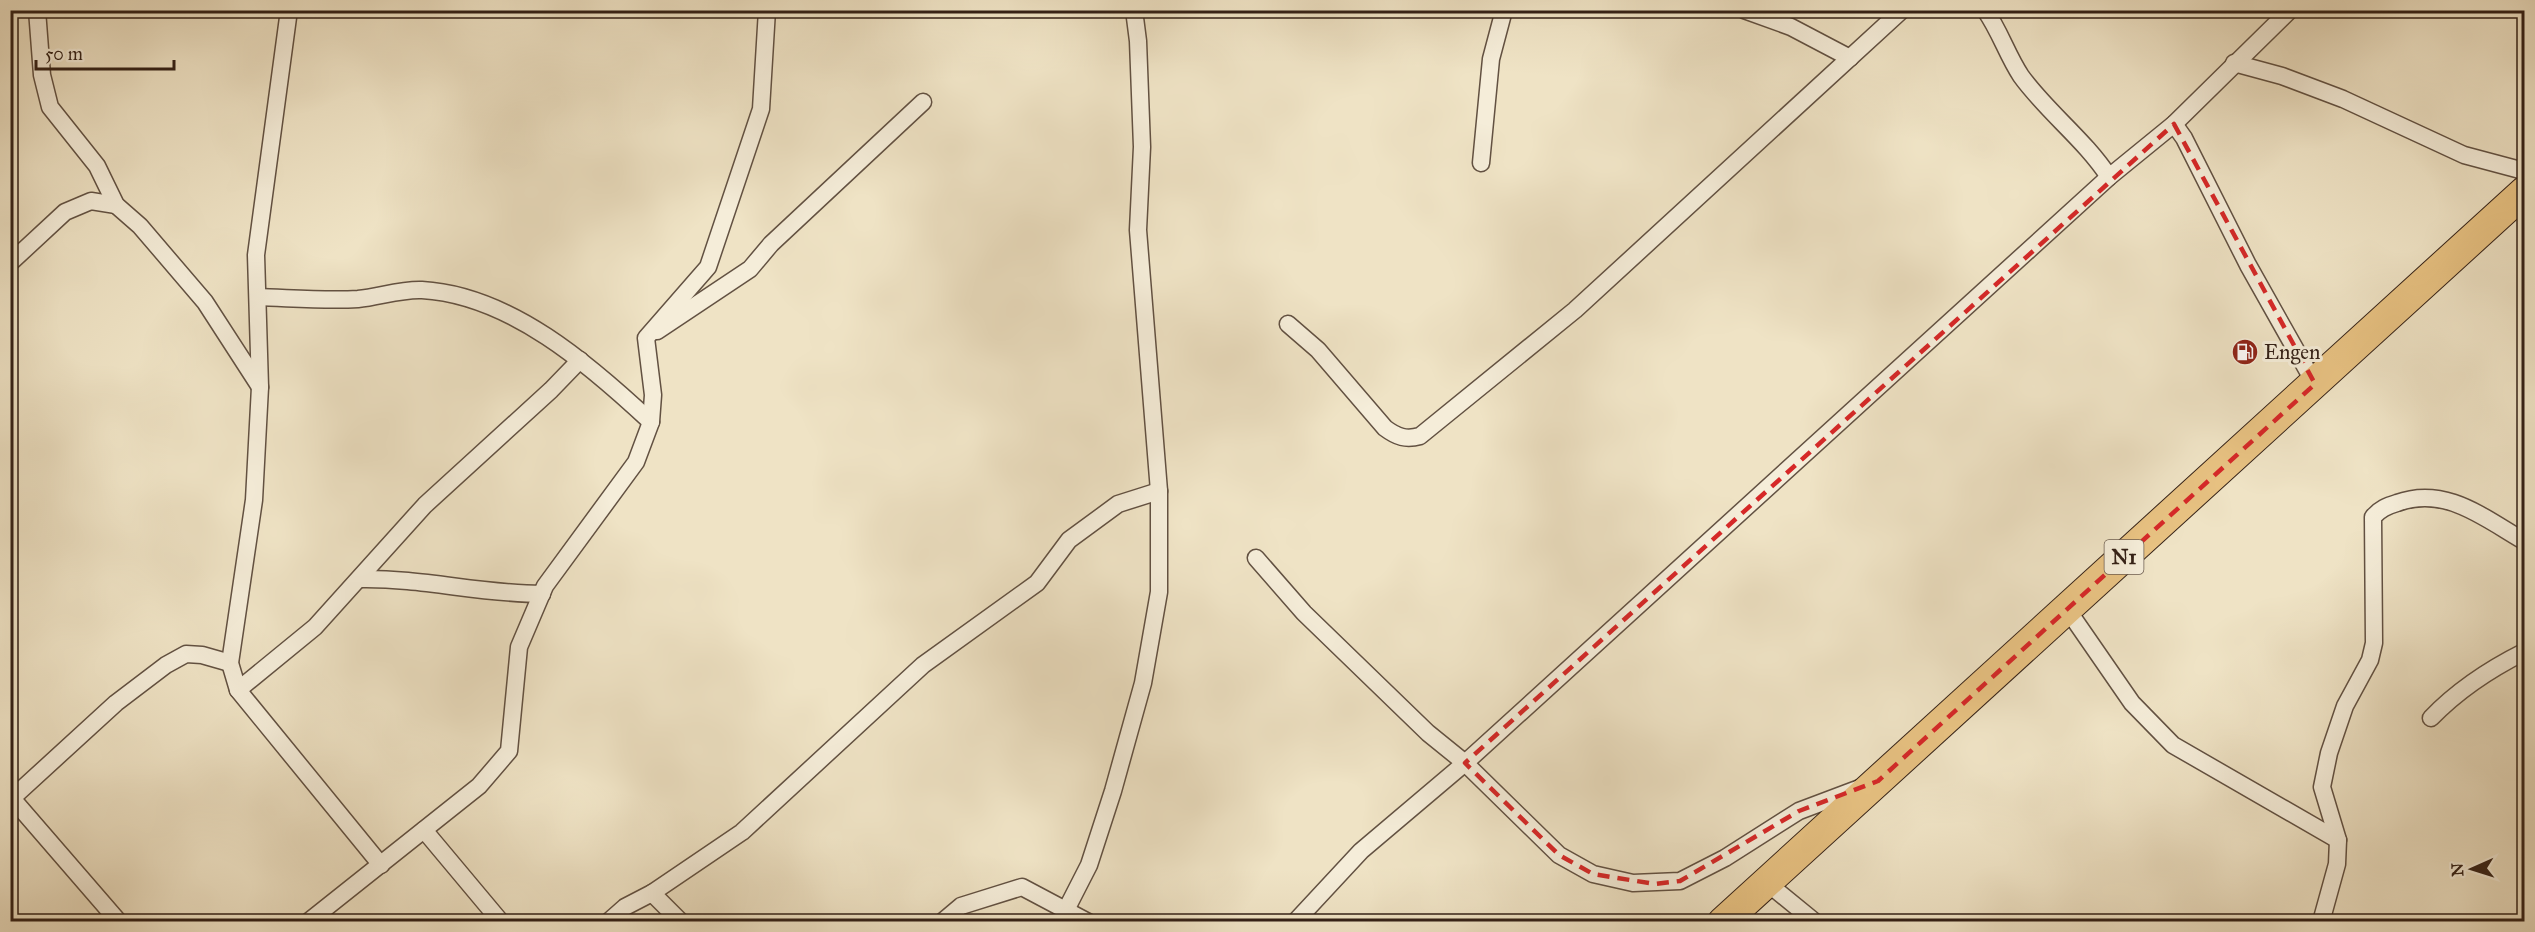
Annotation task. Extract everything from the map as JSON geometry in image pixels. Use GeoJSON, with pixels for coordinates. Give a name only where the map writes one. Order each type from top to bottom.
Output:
{"type":"FeatureCollection","features":[{"type":"Feature","properties":{"kind":"highway","name":"N1"},"geometry":{"type":"LineString","coordinates":[[1723,921],[2524,192]]}},
{"type":"Feature","properties":{"kind":"street"},"geometry":{"type":"LineString","coordinates":[[37,10],[42,75],[50,107],[97,166],[116,205],[140,226],[205,303],[260,387]]}},
{"type":"Feature","properties":{"kind":"street"},"geometry":{"type":"LineString","coordinates":[[289,10],[256,255],[260,387],[254,500],[230,663],[238,690],[381,865]]}},
{"type":"Feature","properties":{"kind":"street"},"geometry":{"type":"LineString","coordinates":[[1066,910],[1089,865],[1143,683],[1159,592],[1159,492],[1138,230],[1142,147],[1138,41],[1134,10]]}},
{"type":"Feature","properties":{"kind":"street"},"geometry":{"type":"LineString","coordinates":[[1480,163],[1491,59],[1504,10]]}},
{"type":"Feature","properties":{"kind":"street"},"geometry":{"type":"LineString","coordinates":[[1744,10],[1791,27],[1850,58]]}},
{"type":"Feature","properties":{"kind":"street"},"geometry":{"type":"LineString","coordinates":[[1288,324],[1318,350],[1385,428],[1395,435],[1410,439],[1420,436],[1575,310],[1902,10]]}},
{"type":"Feature","properties":{"kind":"street"},"geometry":{"type":"LineString","coordinates":[[1985,10],[2020,75],[2065,127],[2094,155],[2109,177]]}},
{"type":"Feature","properties":{"kind":"street"},"geometry":{"type":"LineString","coordinates":[[1295,921],[1361,851],[1465,762],[2109,177],[2174,124],[2290,10]]}},
{"type":"Feature","properties":{"kind":"street"},"geometry":{"type":"LineString","coordinates":[[308,921],[479,786],[509,751],[519,647],[542,594],[636,462],[651,423],[653,395],[646,338],[708,267],[761,109],[769,13]]}},
{"type":"Feature","properties":{"kind":"street"},"geometry":{"type":"LineString","coordinates":[[2234,63],[2282,76],[2343,99],[2464,155],[2524,171]]}},
{"type":"Feature","properties":{"kind":"street"},"geometry":{"type":"LineString","coordinates":[[646,338],[750,269],[771,244],[924,102]]}},
{"type":"Feature","properties":{"kind":"street"},"geometry":{"type":"LineString","coordinates":[[2174,124],[2184,138],[2248,265],[2315,384]]}},
{"type":"Feature","properties":{"kind":"street"},"geometry":{"type":"LineString","coordinates":[[10,263],[65,212],[92,201],[116,205]]}},
{"type":"Feature","properties":{"kind":"street"},"geometry":{"type":"LineString","coordinates":[[258,297],[346,299],[422,290],[463,298],[502,310],[580,360],[651,423]]}},
{"type":"Feature","properties":{"kind":"street"},"geometry":{"type":"LineString","coordinates":[[238,690],[315,627],[361,579],[425,505],[551,390],[580,360]]}},
{"type":"Feature","properties":{"kind":"street"},"geometry":{"type":"LineString","coordinates":[[608,921],[625,907],[652,893],[742,832],[923,665],[1037,583],[1069,540],[1118,504],[1159,492]]}},
{"type":"Feature","properties":{"kind":"street"},"geometry":{"type":"LineString","coordinates":[[2321,921],[2337,864],[2338,840],[2322,787],[2329,753],[2345,706],[2370,660],[2374,643],[2373,517],[2380,509],[2405,500],[2424,496],[2446,498],[2524,541]]}},
{"type":"Feature","properties":{"kind":"street"},"geometry":{"type":"LineString","coordinates":[[1256,558],[1304,613],[1428,733],[1465,762],[1559,855],[1593,874],[1644,883],[1680,881],[1725,858],[1799,811],[1878,781]]}},
{"type":"Feature","properties":{"kind":"street"},"geometry":{"type":"LineString","coordinates":[[361,579],[402,580],[508,594],[542,594]]}},
{"type":"Feature","properties":{"kind":"street"},"geometry":{"type":"LineString","coordinates":[[2067,609],[2132,703],[2173,745],[2338,840]]}},
{"type":"Feature","properties":{"kind":"street"},"geometry":{"type":"LineString","coordinates":[[2431,717],[2451,697],[2500,664],[2524,652]]}},
{"type":"Feature","properties":{"kind":"street"},"geometry":{"type":"LineString","coordinates":[[119,921],[11,798],[116,703],[166,665],[186,654],[202,655],[230,663]]}},
{"type":"Feature","properties":{"kind":"street"},"geometry":{"type":"LineString","coordinates":[[424,830],[501,921]]}},
{"type":"Feature","properties":{"kind":"street"},"geometry":{"type":"LineString","coordinates":[[1766,882],[1815,921]]}},
{"type":"Feature","properties":{"kind":"street"},"geometry":{"type":"LineString","coordinates":[[942,921],[961,906],[1022,887],[1088,921]]}},
{"type":"Feature","properties":{"kind":"street"},"geometry":{"type":"LineString","coordinates":[[652,893],[681,921]]}},
{"type":"Feature","properties":{"kind":"highlighted area"},"geometry":{"type":"Polygon","coordinates":[[[2174,124],[2315,384],[1878,781],[1799,811],[1680,881],[1655,884],[1593,874],[1559,855],[1465,763],[2174,124]]]}},
{"type":"Feature","properties":{"kind":"place","name":"Engen"},"geometry":{"type":"Point","coordinates":[2245,352]}}]}
